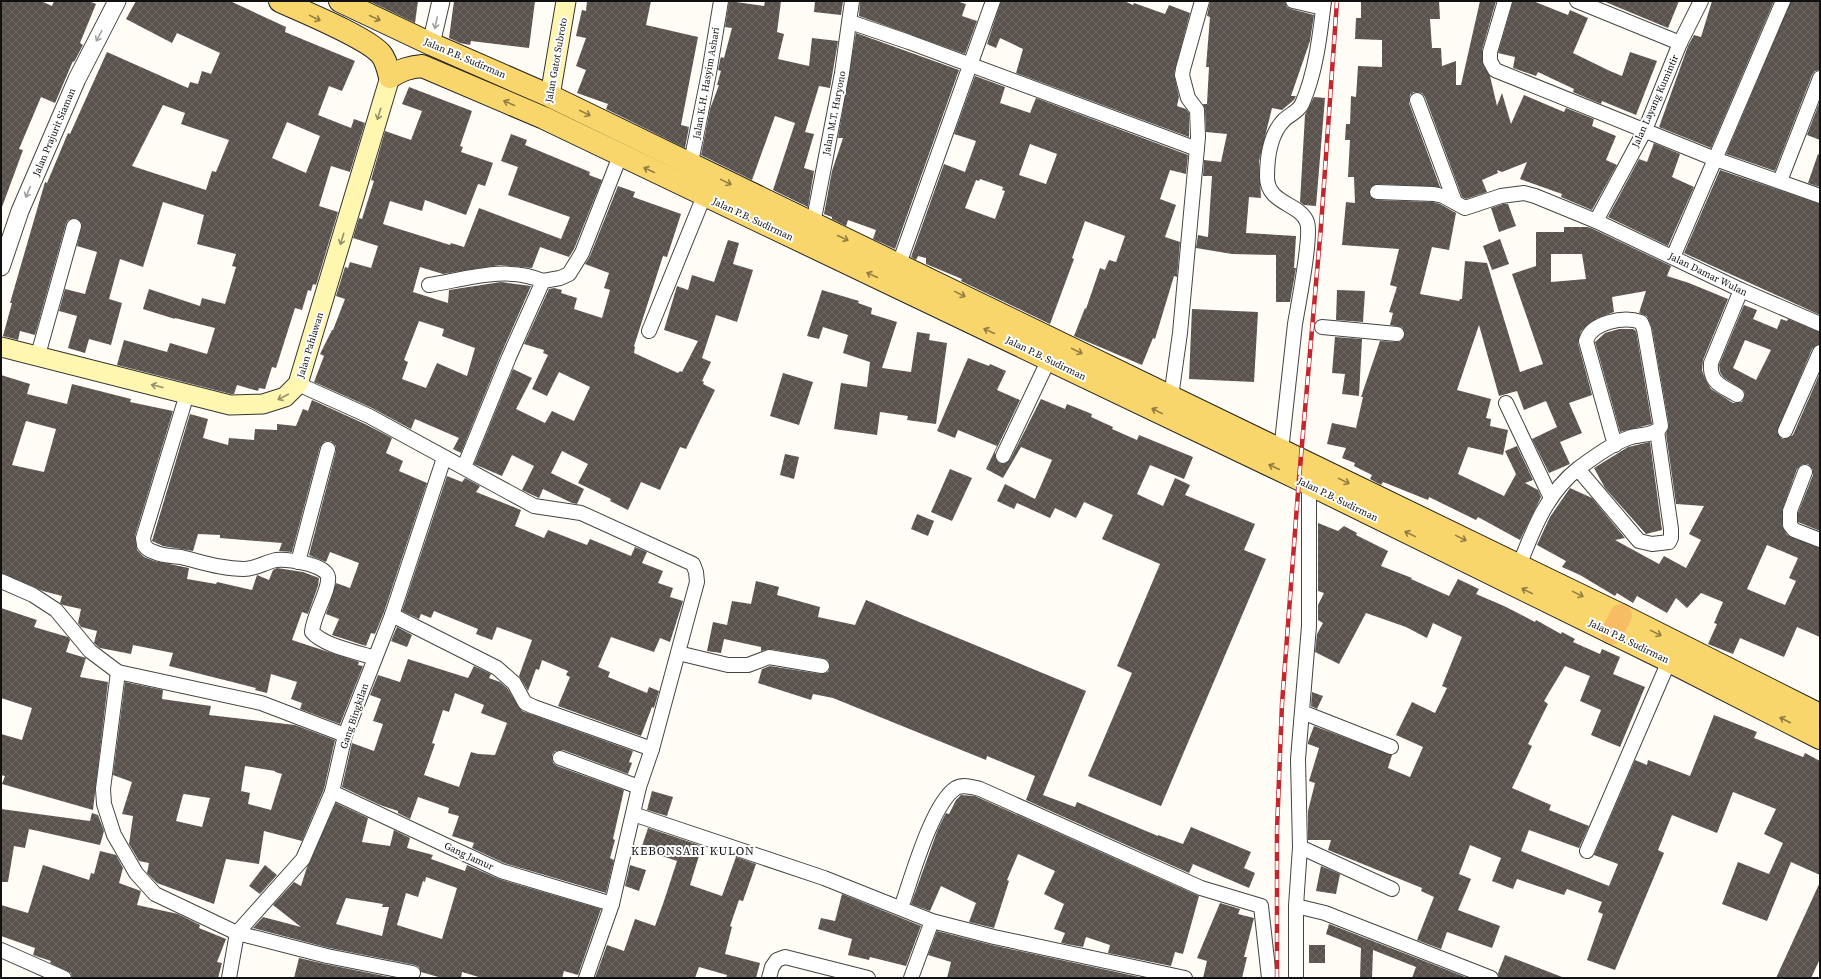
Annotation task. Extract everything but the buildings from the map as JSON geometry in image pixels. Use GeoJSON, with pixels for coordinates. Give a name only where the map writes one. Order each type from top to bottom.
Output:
{"type":"FeatureCollection","features":[{"type":"Feature","properties":{"kind":"main road"},"geometry":{"type":"LineString","coordinates":[[280,1],[362,40],[381,55],[390,77]]}},
{"type":"Feature","properties":{"kind":"main road","name":"Jalan P.B. Sudirman"},"geometry":{"type":"LineString","coordinates":[[340,1],[431,44],[550,96],[1519,566],[1617,624],[1669,661],[1820,738]]}},
{"type":"Feature","properties":{"kind":"main road","name":"Jalan Gatot Subroto"},"geometry":{"type":"LineString","coordinates":[[550,96],[566,1]]}},
{"type":"Feature","properties":{"kind":"main road","name":"Jalan P.B. Sudirman"},"geometry":{"type":"LineString","coordinates":[[390,77],[410,67],[422,66],[544,118],[620,156],[1049,359],[1309,485],[1820,715]]}},
{"type":"Feature","properties":{"kind":"main road","name":"Jalan Pahlawan"},"geometry":{"type":"LineString","coordinates":[[1,347],[230,404],[263,404],[285,397],[298,384],[390,77]]}},
{"type":"Feature","properties":{"kind":"street","name":"Jalan Prajurit Siaman"},"geometry":{"type":"LineString","coordinates":[[1,267],[20,211],[74,86],[117,1]]}},
{"type":"Feature","properties":{"kind":"street"},"geometry":{"type":"LineString","coordinates":[[431,44],[440,1]]}},
{"type":"Feature","properties":{"kind":"street","name":"Jalan K.H. Hasyim Ashari"},"geometry":{"type":"LineString","coordinates":[[684,186],[691,165],[721,1]]}},
{"type":"Feature","properties":{"kind":"street","name":"Jalan M.T. Haryono"},"geometry":{"type":"LineString","coordinates":[[813,224],[842,72],[852,1]]}},
{"type":"Feature","properties":{"kind":"street"},"geometry":{"type":"LineString","coordinates":[[899,264],[993,1]]}},
{"type":"Feature","properties":{"kind":"street"},"geometry":{"type":"LineString","coordinates":[[1171,397],[1180,333],[1197,148],[1197,110],[1185,92],[1182,75],[1202,1]]}},
{"type":"Feature","properties":{"kind":"street"},"geometry":{"type":"LineString","coordinates":[[1281,451],[1295,324],[1307,240],[1307,222],[1300,213],[1272,193],[1267,178],[1273,136],[1283,121],[1301,106],[1312,78],[1323,5],[1292,1]]}},
{"type":"Feature","properties":{"kind":"street"},"geometry":{"type":"LineString","coordinates":[[1504,1],[1490,52],[1490,61],[1495,70],[1715,159],[1820,196]]}},
{"type":"Feature","properties":{"kind":"street"},"geometry":{"type":"LineString","coordinates":[[1577,1],[1680,44]]}},
{"type":"Feature","properties":{"kind":"street","name":"Jalan Layang Kumintir"},"geometry":{"type":"LineString","coordinates":[[1596,221],[1645,130],[1680,44],[1701,1]]}},
{"type":"Feature","properties":{"kind":"street"},"geometry":{"type":"LineString","coordinates":[[1673,257],[1782,1]]}},
{"type":"Feature","properties":{"kind":"street"},"geometry":{"type":"LineString","coordinates":[[850,22],[909,42],[1197,148]]}},
{"type":"Feature","properties":{"kind":"street"},"geometry":{"type":"LineString","coordinates":[[1780,182],[1820,78]]}},
{"type":"Feature","properties":{"kind":"street","name":"Jalan Gatot Subroto"},"geometry":{"type":"LineString","coordinates":[[544,118],[550,96]]}},
{"type":"Feature","properties":{"kind":"street"},"geometry":{"type":"LineString","coordinates":[[1417,100],[1455,202]]}},
{"type":"Feature","properties":{"kind":"street"},"geometry":{"type":"LineString","coordinates":[[428,285],[507,272],[531,276],[543,281],[560,278],[570,274],[582,252],[620,156]]}},
{"type":"Feature","properties":{"kind":"street","name":"Jalan Damar Wulan"},"geometry":{"type":"LineString","coordinates":[[1377,192],[1434,194],[1443,196],[1465,208],[1501,196],[1524,193],[1596,221],[1741,290],[1820,324]]}},
{"type":"Feature","properties":{"kind":"street"},"geometry":{"type":"LineString","coordinates":[[649,331],[704,196]]}},
{"type":"Feature","properties":{"kind":"street"},"geometry":{"type":"LineString","coordinates":[[38,356],[74,226]]}},
{"type":"Feature","properties":{"kind":"street"},"geometry":{"type":"LineString","coordinates":[[464,467],[509,356],[543,281]]}},
{"type":"Feature","properties":{"kind":"street"},"geometry":{"type":"LineString","coordinates":[[1737,395],[1714,381],[1710,373],[1711,363],[1741,290]]}},
{"type":"Feature","properties":{"kind":"street"},"geometry":{"type":"LineString","coordinates":[[1578,469],[1639,541],[1662,545],[1669,542],[1671,538],[1671,529],[1657,432],[1662,422],[1641,322],[1626,320],[1596,326],[1588,334],[1586,341],[1615,445]]}},
{"type":"Feature","properties":{"kind":"street"},"geometry":{"type":"LineString","coordinates":[[1322,327],[1397,334]]}},
{"type":"Feature","properties":{"kind":"street"},"geometry":{"type":"LineString","coordinates":[[1785,431],[1820,352]]}},
{"type":"Feature","properties":{"kind":"street"},"geometry":{"type":"LineString","coordinates":[[1003,456],[1049,359]]}},
{"type":"Feature","properties":{"kind":"street"},"geometry":{"type":"LineString","coordinates":[[298,384],[369,416],[534,506],[581,513],[693,564],[697,582],[652,749],[639,787],[612,904],[586,978]]}},
{"type":"Feature","properties":{"kind":"street"},"geometry":{"type":"LineString","coordinates":[[187,394],[155,494],[143,538],[144,545],[155,553],[229,568],[245,569],[258,567],[275,560],[298,562],[321,568],[325,571],[328,577],[327,584],[312,623],[312,632],[316,637],[327,643],[376,658]]}},
{"type":"Feature","properties":{"kind":"street"},"geometry":{"type":"LineString","coordinates":[[1506,403],[1551,498]]}},
{"type":"Feature","properties":{"kind":"street"},"geometry":{"type":"LineString","coordinates":[[1519,566],[1538,519],[1558,487],[1578,469],[1615,445],[1631,437],[1657,432]]}},
{"type":"Feature","properties":{"kind":"street"},"geometry":{"type":"LineString","coordinates":[[298,562],[328,449]]}},
{"type":"Feature","properties":{"kind":"street","name":"Gang Bingkilan"},"geometry":{"type":"LineString","coordinates":[[237,933],[302,859],[332,792],[346,735],[392,615],[444,458]]}},
{"type":"Feature","properties":{"kind":"street"},"geometry":{"type":"LineString","coordinates":[[1805,472],[1790,511],[1790,525],[1794,530],[1820,540]]}},
{"type":"Feature","properties":{"kind":"street"},"geometry":{"type":"LineString","coordinates":[[1296,978],[1302,907],[1298,758],[1309,626],[1309,485]]}},
{"type":"Feature","properties":{"kind":"street"},"geometry":{"type":"LineString","coordinates":[[1,581],[33,595],[56,610],[90,651],[102,662],[118,672],[261,703],[346,735]]}},
{"type":"Feature","properties":{"kind":"street"},"geometry":{"type":"LineString","coordinates":[[392,615],[497,668],[514,683],[525,702],[534,707],[652,749]]}},
{"type":"Feature","properties":{"kind":"street"},"geometry":{"type":"LineString","coordinates":[[678,653],[728,665],[748,665],[769,657],[822,666]]}},
{"type":"Feature","properties":{"kind":"street"},"geometry":{"type":"LineString","coordinates":[[1587,851],[1669,661]]}},
{"type":"Feature","properties":{"kind":"street"},"geometry":{"type":"LineString","coordinates":[[118,672],[103,789],[104,804],[114,835],[136,873],[155,894],[237,933],[327,956],[414,973]]}},
{"type":"Feature","properties":{"kind":"street"},"geometry":{"type":"LineString","coordinates":[[1302,712],[1391,747]]}},
{"type":"Feature","properties":{"kind":"street"},"geometry":{"type":"LineString","coordinates":[[560,758],[639,787]]}},
{"type":"Feature","properties":{"kind":"street"},"geometry":{"type":"LineString","coordinates":[[901,908],[924,841],[942,801],[957,787],[967,786],[980,789],[1201,888],[1262,906],[1269,978]]}},
{"type":"Feature","properties":{"kind":"street","name":"Gang Jamur"},"geometry":{"type":"LineString","coordinates":[[332,792],[501,871],[612,904]]}},
{"type":"Feature","properties":{"kind":"street"},"geometry":{"type":"LineString","coordinates":[[633,814],[824,878],[932,921],[994,937],[1185,978]]}},
{"type":"Feature","properties":{"kind":"street"},"geometry":{"type":"LineString","coordinates":[[1300,847],[1392,889]]}},
{"type":"Feature","properties":{"kind":"street"},"geometry":{"type":"LineString","coordinates":[[1302,907],[1325,913],[1491,978]]}},
{"type":"Feature","properties":{"kind":"street"},"geometry":{"type":"LineString","coordinates":[[911,978],[932,921]]}},
{"type":"Feature","properties":{"kind":"street"},"geometry":{"type":"LineString","coordinates":[[229,978],[237,933]]}},
{"type":"Feature","properties":{"kind":"street"},"geometry":{"type":"LineString","coordinates":[[1,950],[64,978]]}},
{"type":"Feature","properties":{"kind":"street"},"geometry":{"type":"LineString","coordinates":[[769,978],[772,967],[777,960],[786,958],[868,978]]}},
{"type":"Feature","properties":{"kind":"railway"},"geometry":{"type":"LineString","coordinates":[[1277,978],[1277,830],[1282,704],[1299,479],[1321,226],[1337,1]]}},
{"type":"Feature","properties":{"kind":"district","name":"KEBONSARI KULON"},"geometry":{"type":"Point","coordinates":[693,851]}}]}
